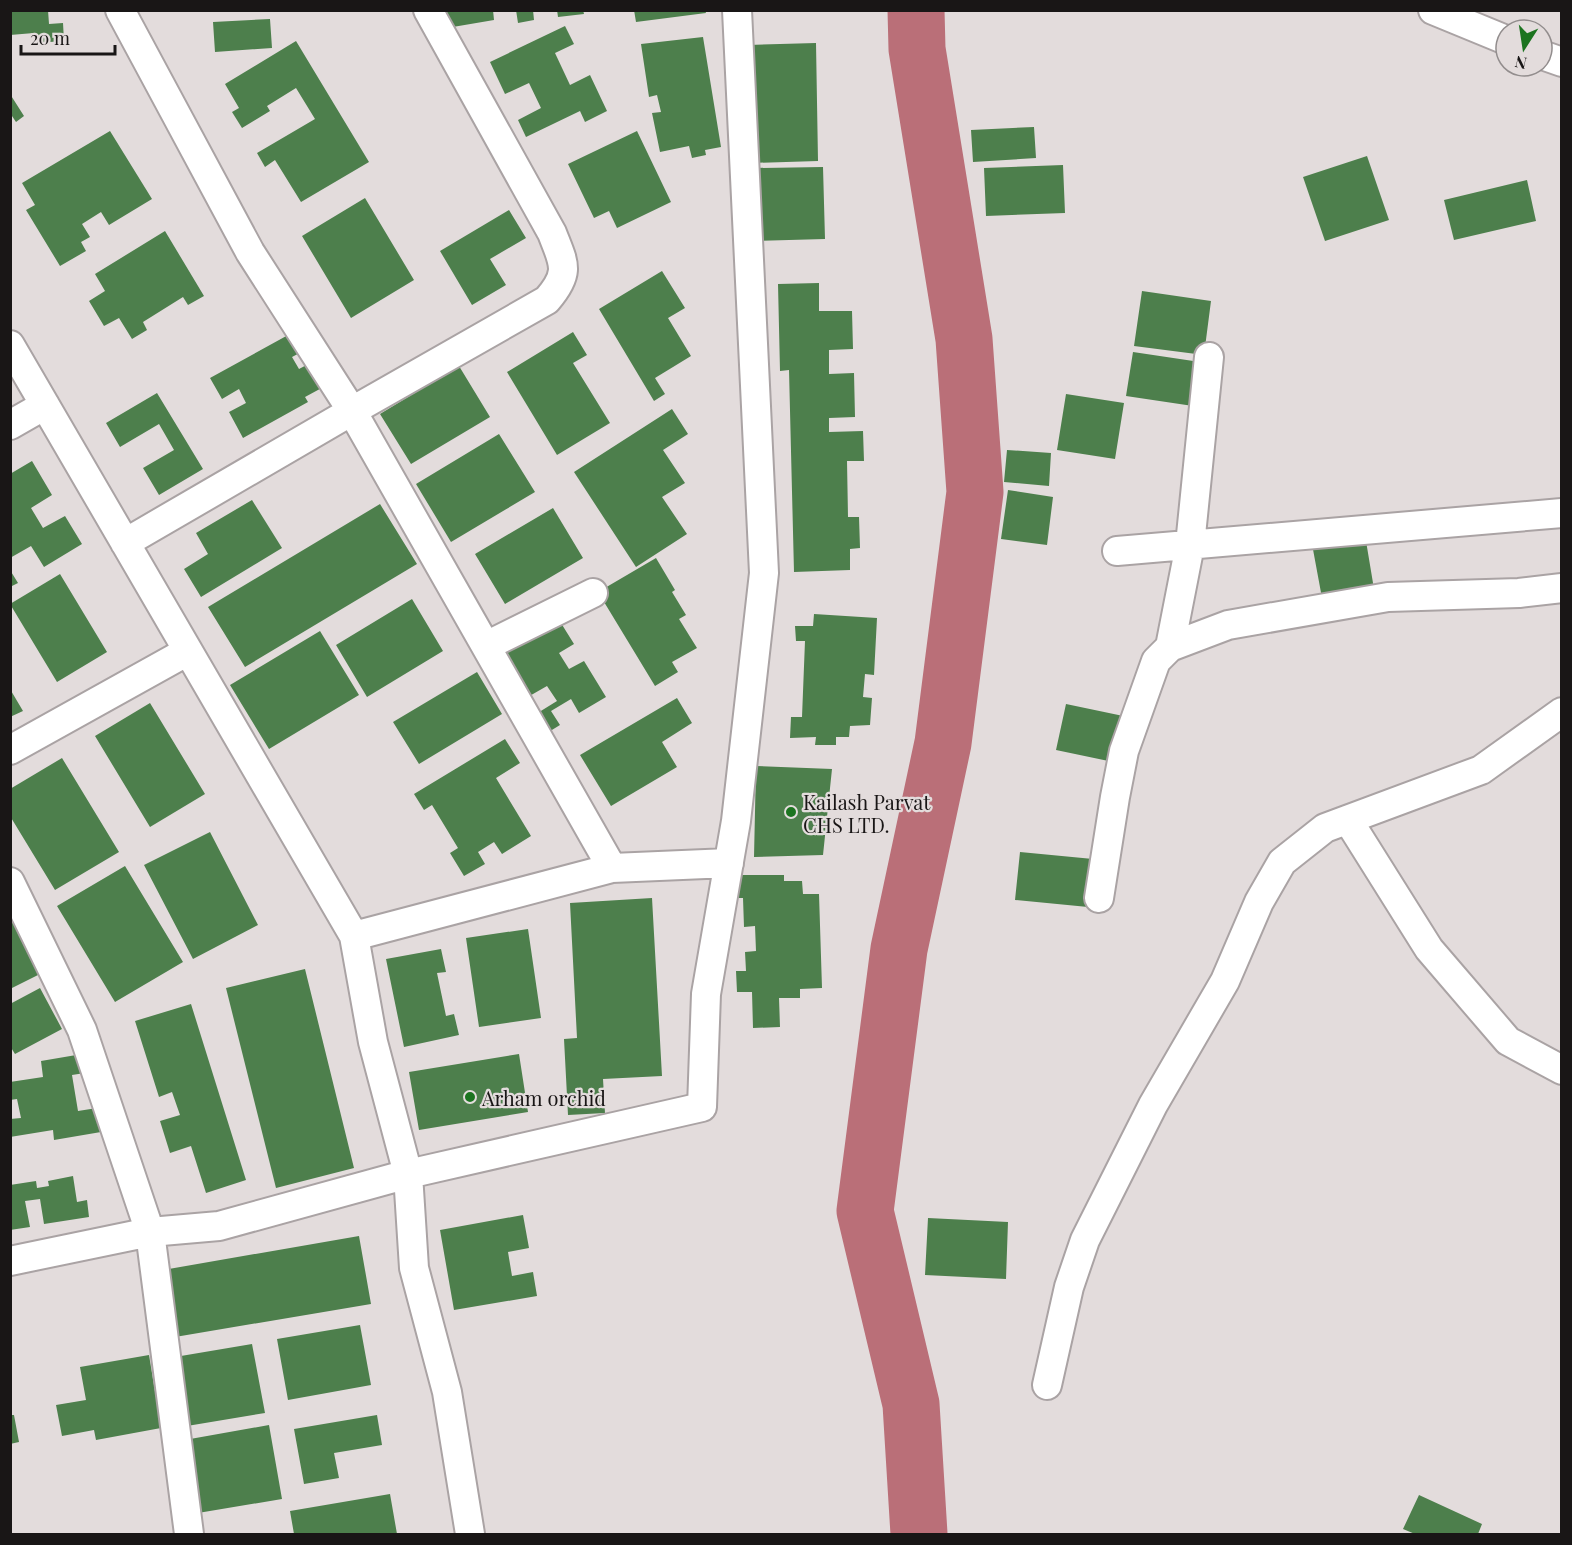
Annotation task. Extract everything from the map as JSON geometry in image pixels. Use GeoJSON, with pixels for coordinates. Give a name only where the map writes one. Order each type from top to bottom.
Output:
{"type":"FeatureCollection","features":[{"type":"Feature","properties":{"kind":"street"},"geometry":{"type":"LineString","coordinates":[[120,10],[250,252],[352,411],[612,868]]}},
{"type":"Feature","properties":{"kind":"street"},"geometry":{"type":"LineString","coordinates":[[125,543],[548,300],[563,278],[563,262],[552,233],[428,10]]}},
{"type":"Feature","properties":{"kind":"street"},"geometry":{"type":"LineString","coordinates":[[10,1261],[150,1232],[219,1226],[408,1174],[702,1107],[706,994],[736,821],[764,573],[737,10]]}},
{"type":"Feature","properties":{"kind":"street"},"geometry":{"type":"LineString","coordinates":[[1433,10],[1494,35]]}},
{"type":"Feature","properties":{"kind":"street"},"geometry":{"type":"LineString","coordinates":[[10,345],[354,936],[373,1042],[408,1174],[414,1268],[447,1392],[470,1534]]}},
{"type":"Feature","properties":{"kind":"street"},"geometry":{"type":"LineString","coordinates":[[1170,647],[1190,545],[1209,357]]}},
{"type":"Feature","properties":{"kind":"street"},"geometry":{"type":"LineString","coordinates":[[10,425],[45,405]]}},
{"type":"Feature","properties":{"kind":"street"},"geometry":{"type":"LineString","coordinates":[[1118,551],[1562,513]]}},
{"type":"Feature","properties":{"kind":"street"},"geometry":{"type":"LineString","coordinates":[[1099,898],[1124,751],[1156,661],[1170,647],[1228,625],[1388,597],[1520,593],[1562,588]]}},
{"type":"Feature","properties":{"kind":"street"},"geometry":{"type":"LineString","coordinates":[[486,646],[593,593]]}},
{"type":"Feature","properties":{"kind":"street"},"geometry":{"type":"LineString","coordinates":[[10,750],[188,651]]}},
{"type":"Feature","properties":{"kind":"street"},"geometry":{"type":"LineString","coordinates":[[1047,1385],[1069,1287],[1085,1240],[1153,1105],[1225,981],[1259,902],[1282,862],[1325,828],[1481,770],[1562,712]]}},
{"type":"Feature","properties":{"kind":"street"},"geometry":{"type":"LineString","coordinates":[[1348,819],[1429,949],[1508,1041],[1562,1070]]}},
{"type":"Feature","properties":{"kind":"street"},"geometry":{"type":"LineString","coordinates":[[354,936],[612,868],[729,863]]}},
{"type":"Feature","properties":{"kind":"street"},"geometry":{"type":"LineString","coordinates":[[10,882],[82,1030],[150,1232],[189,1534]]}},
{"type":"Feature","properties":{"kind":"building"},"geometry":{"type":"Polygon","coordinates":[[[10,10],[48,10],[49,24],[63,23],[64,41],[35,43],[34,33],[10,35],[10,10]]]}},
{"type":"Feature","properties":{"kind":"building"},"geometry":{"type":"Polygon","coordinates":[[[438,10],[493,10],[494,20],[441,29],[438,10]]]}},
{"type":"Feature","properties":{"kind":"building"},"geometry":{"type":"Polygon","coordinates":[[[516,10],[533,10],[534,20],[518,23],[516,10]]]}},
{"type":"Feature","properties":{"kind":"building"},"geometry":{"type":"Polygon","coordinates":[[[557,10],[583,10],[584,14],[558,17],[557,10]]]}},
{"type":"Feature","properties":{"kind":"building"},"geometry":{"type":"Polygon","coordinates":[[[634,10],[705,10],[706,13],[636,22],[634,10]]]}},
{"type":"Feature","properties":{"kind":"building"},"geometry":{"type":"Polygon","coordinates":[[[270,19],[272,48],[215,52],[213,22],[270,19]]]}},
{"type":"Feature","properties":{"kind":"building"},"geometry":{"type":"Polygon","coordinates":[[[565,26],[574,44],[555,53],[570,85],[590,75],[607,111],[585,122],[580,111],[526,137],[518,120],[541,108],[529,83],[505,94],[490,62],[565,26]]]}},
{"type":"Feature","properties":{"kind":"building"},"geometry":{"type":"Polygon","coordinates":[[[703,37],[721,147],[705,150],[706,155],[692,158],[689,146],[660,152],[652,113],[661,112],[657,95],[649,97],[641,44],[703,37]]]}},
{"type":"Feature","properties":{"kind":"building"},"geometry":{"type":"Polygon","coordinates":[[[296,41],[369,162],[301,202],[275,160],[265,167],[257,153],[315,119],[296,88],[267,106],[270,111],[242,128],[232,112],[239,108],[225,84],[296,41]]]}},
{"type":"Feature","properties":{"kind":"building"},"geometry":{"type":"Polygon","coordinates":[[[816,43],[818,161],[751,163],[748,45],[816,43]]]}},
{"type":"Feature","properties":{"kind":"building"},"geometry":{"type":"Polygon","coordinates":[[[10,94],[24,116],[16,122],[10,113],[10,94]]]}},
{"type":"Feature","properties":{"kind":"building"},"geometry":{"type":"Polygon","coordinates":[[[1034,127],[1036,158],[973,162],[971,130],[1034,127]]]}},
{"type":"Feature","properties":{"kind":"building"},"geometry":{"type":"Polygon","coordinates":[[[110,131],[152,199],[109,225],[101,212],[82,224],[90,237],[81,242],[86,251],[60,266],[26,210],[35,205],[22,183],[110,131]]]}},
{"type":"Feature","properties":{"kind":"building"},"geometry":{"type":"Polygon","coordinates":[[[637,131],[671,202],[617,228],[609,211],[594,218],[568,164],[637,131]]]}},
{"type":"Feature","properties":{"kind":"building"},"geometry":{"type":"Polygon","coordinates":[[[1367,156],[1389,220],[1325,241],[1303,177],[1367,156]]]}},
{"type":"Feature","properties":{"kind":"building"},"geometry":{"type":"Polygon","coordinates":[[[1063,165],[1065,213],[986,216],[984,168],[1063,165]]]}},
{"type":"Feature","properties":{"kind":"building"},"geometry":{"type":"Polygon","coordinates":[[[823,167],[825,239],[756,241],[754,168],[823,167]]]}},
{"type":"Feature","properties":{"kind":"building"},"geometry":{"type":"Polygon","coordinates":[[[1527,180],[1536,221],[1454,240],[1444,200],[1527,180]]]}},
{"type":"Feature","properties":{"kind":"building"},"geometry":{"type":"Polygon","coordinates":[[[365,198],[414,280],[351,318],[302,236],[365,198]]]}},
{"type":"Feature","properties":{"kind":"building"},"geometry":{"type":"Polygon","coordinates":[[[509,210],[526,238],[490,259],[506,285],[472,305],[440,251],[509,210]]]}},
{"type":"Feature","properties":{"kind":"building"},"geometry":{"type":"Polygon","coordinates":[[[165,231],[204,296],[188,305],[183,297],[143,322],[147,330],[132,339],[119,318],[104,326],[89,301],[105,291],[95,274],[165,231]]]}},
{"type":"Feature","properties":{"kind":"building"},"geometry":{"type":"Polygon","coordinates":[[[662,271],[685,308],[668,318],[691,356],[655,378],[665,394],[654,401],[599,309],[662,271]]]}},
{"type":"Feature","properties":{"kind":"building"},"geometry":{"type":"Polygon","coordinates":[[[819,283],[819,311],[852,311],[853,349],[829,350],[829,374],[854,373],[855,417],[829,418],[829,432],[863,431],[864,461],[847,461],[848,517],[859,517],[860,548],[850,549],[850,570],[794,572],[789,370],[780,371],[778,284],[819,283]]]}},
{"type":"Feature","properties":{"kind":"building"},"geometry":{"type":"Polygon","coordinates":[[[1142,291],[1211,301],[1204,355],[1134,346],[1142,291]]]}},
{"type":"Feature","properties":{"kind":"building"},"geometry":{"type":"Polygon","coordinates":[[[299,329],[309,348],[292,357],[299,369],[316,360],[329,384],[305,397],[308,402],[243,438],[229,412],[246,403],[239,389],[222,399],[210,378],[299,329]]]}},
{"type":"Feature","properties":{"kind":"building"},"geometry":{"type":"Polygon","coordinates":[[[573,332],[587,355],[573,363],[610,423],[557,455],[507,372],[573,332]]]}},
{"type":"Feature","properties":{"kind":"building"},"geometry":{"type":"Polygon","coordinates":[[[1133,352],[1200,362],[1193,406],[1126,396],[1133,352]]]}},
{"type":"Feature","properties":{"kind":"building"},"geometry":{"type":"Polygon","coordinates":[[[459,366],[490,417],[411,464],[380,414],[459,366]]]}},
{"type":"Feature","properties":{"kind":"building"},"geometry":{"type":"Polygon","coordinates":[[[157,393],[203,469],[159,495],[143,468],[174,450],[159,424],[120,447],[106,423],[157,393]]]}},
{"type":"Feature","properties":{"kind":"building"},"geometry":{"type":"Polygon","coordinates":[[[1066,394],[1124,403],[1115,459],[1057,450],[1066,394]]]}},
{"type":"Feature","properties":{"kind":"building"},"geometry":{"type":"Polygon","coordinates":[[[672,409],[688,434],[663,450],[685,483],[662,497],[687,534],[636,567],[574,472],[672,409]]]}},
{"type":"Feature","properties":{"kind":"building"},"geometry":{"type":"Polygon","coordinates":[[[499,434],[535,492],[451,542],[416,484],[499,434]]]}},
{"type":"Feature","properties":{"kind":"building"},"geometry":{"type":"Polygon","coordinates":[[[1007,450],[1051,453],[1049,486],[1004,482],[1007,450]]]}},
{"type":"Feature","properties":{"kind":"building"},"geometry":{"type":"Polygon","coordinates":[[[32,461],[52,495],[31,508],[43,528],[65,516],[82,544],[44,567],[31,546],[10,558],[10,474],[32,461]]]}},
{"type":"Feature","properties":{"kind":"building"},"geometry":{"type":"Polygon","coordinates":[[[1008,490],[1053,497],[1047,545],[1001,539],[1008,490]]]}},
{"type":"Feature","properties":{"kind":"building"},"geometry":{"type":"Polygon","coordinates":[[[252,500],[282,548],[201,597],[184,569],[208,554],[196,533],[252,500]]]}},
{"type":"Feature","properties":{"kind":"building"},"geometry":{"type":"Polygon","coordinates":[[[380,504],[417,564],[245,667],[208,607],[380,504]]]}},
{"type":"Feature","properties":{"kind":"building"},"geometry":{"type":"Polygon","coordinates":[[[553,508],[583,558],[505,604],[475,554],[553,508]]]}},
{"type":"Feature","properties":{"kind":"building"},"geometry":{"type":"Polygon","coordinates":[[[1365,535],[1374,589],[1322,598],[1312,544],[1365,535]]]}},
{"type":"Feature","properties":{"kind":"building"},"geometry":{"type":"Polygon","coordinates":[[[656,558],[675,590],[672,592],[686,615],[679,619],[697,648],[672,662],[678,672],[655,686],[598,592],[656,558]]]}},
{"type":"Feature","properties":{"kind":"building"},"geometry":{"type":"Polygon","coordinates":[[[10,570],[18,583],[10,587],[10,570]]]}},
{"type":"Feature","properties":{"kind":"building"},"geometry":{"type":"Polygon","coordinates":[[[60,574],[107,652],[57,682],[10,604],[60,574]]]}},
{"type":"Feature","properties":{"kind":"building"},"geometry":{"type":"Polygon","coordinates":[[[412,599],[443,651],[367,697],[336,645],[412,599]]]}},
{"type":"Feature","properties":{"kind":"building"},"geometry":{"type":"Polygon","coordinates":[[[814,614],[877,618],[874,675],[865,674],[863,697],[872,698],[870,725],[850,726],[849,737],[836,737],[836,745],[815,745],[816,737],[790,738],[791,717],[802,717],[805,641],[796,641],[795,626],[813,626],[814,614]]]}},
{"type":"Feature","properties":{"kind":"building"},"geometry":{"type":"Polygon","coordinates":[[[556,615],[574,644],[559,653],[569,669],[584,661],[606,697],[579,713],[571,699],[551,711],[560,725],[547,733],[536,714],[557,701],[547,686],[526,698],[497,650],[556,615]]]}},
{"type":"Feature","properties":{"kind":"building"},"geometry":{"type":"Polygon","coordinates":[[[320,631],[359,695],[269,749],[230,685],[320,631]]]}},
{"type":"Feature","properties":{"kind":"building"},"geometry":{"type":"Polygon","coordinates":[[[477,672],[502,714],[419,764],[393,722],[477,672]]]}},
{"type":"Feature","properties":{"kind":"building"},"geometry":{"type":"Polygon","coordinates":[[[10,689],[23,711],[10,717],[10,689]]]}},
{"type":"Feature","properties":{"kind":"building"},"geometry":{"type":"Polygon","coordinates":[[[677,698],[692,723],[662,742],[677,767],[611,806],[580,755],[677,698]]]}},
{"type":"Feature","properties":{"kind":"building"},"geometry":{"type":"Polygon","coordinates":[[[150,703],[205,794],[150,827],[95,736],[150,703]]]}},
{"type":"Feature","properties":{"kind":"building"},"geometry":{"type":"Polygon","coordinates":[[[1066,704],[1128,717],[1118,763],[1056,750],[1066,704]]]}},
{"type":"Feature","properties":{"kind":"building"},"geometry":{"type":"Polygon","coordinates":[[[505,739],[520,763],[496,778],[531,836],[502,854],[494,842],[478,852],[485,864],[464,876],[450,853],[458,848],[432,805],[424,810],[414,794],[505,739]]]}},
{"type":"Feature","properties":{"kind":"building"},"geometry":{"type":"Polygon","coordinates":[[[62,758],[119,852],[55,890],[10,816],[10,789],[62,758]]]}},
{"type":"Feature","properties":{"kind":"building","name":"Kailash Parvat CHS LTD."},"geometry":{"type":"Polygon","coordinates":[[[756,766],[832,769],[823,855],[754,857],[756,766]]]}},
{"type":"Feature","properties":{"kind":"building"},"geometry":{"type":"Polygon","coordinates":[[[210,832],[258,925],[193,959],[144,865],[210,832]]]}},
{"type":"Feature","properties":{"kind":"building"},"geometry":{"type":"Polygon","coordinates":[[[1020,852],[1093,859],[1088,907],[1015,900],[1020,852]]]}},
{"type":"Feature","properties":{"kind":"building"},"geometry":{"type":"Polygon","coordinates":[[[125,866],[183,962],[115,1002],[57,906],[125,866]]]}},
{"type":"Feature","properties":{"kind":"building"},"geometry":{"type":"Polygon","coordinates":[[[734,875],[784,875],[784,881],[802,881],[803,894],[819,894],[822,988],[800,989],[800,998],[779,998],[780,1027],[753,1028],[752,992],[737,992],[736,971],[746,971],[745,952],[756,951],[755,926],[744,927],[743,898],[734,898],[734,875]]]}},
{"type":"Feature","properties":{"kind":"building"},"geometry":{"type":"Polygon","coordinates":[[[652,898],[662,1076],[603,1079],[605,1113],[568,1115],[564,1039],[577,1038],[570,903],[652,898]]]}},
{"type":"Feature","properties":{"kind":"building"},"geometry":{"type":"Polygon","coordinates":[[[10,908],[44,972],[10,989],[10,908]]]}},
{"type":"Feature","properties":{"kind":"building"},"geometry":{"type":"Polygon","coordinates":[[[528,929],[541,1018],[479,1027],[466,938],[528,929]]]}},
{"type":"Feature","properties":{"kind":"building"},"geometry":{"type":"Polygon","coordinates":[[[441,949],[446,972],[437,973],[446,1016],[454,1014],[459,1035],[404,1047],[386,959],[441,949]]]}},
{"type":"Feature","properties":{"kind":"building"},"geometry":{"type":"Polygon","coordinates":[[[305,969],[354,1168],[276,1188],[226,988],[305,969]]]}},
{"type":"Feature","properties":{"kind":"building"},"geometry":{"type":"Polygon","coordinates":[[[40,988],[62,1029],[15,1054],[10,1046],[10,1004],[40,988]]]}},
{"type":"Feature","properties":{"kind":"building"},"geometry":{"type":"Polygon","coordinates":[[[191,1004],[246,1180],[206,1193],[191,1146],[170,1153],[160,1121],[180,1115],[172,1092],[159,1097],[135,1021],[191,1004]]]}},
{"type":"Feature","properties":{"kind":"building"},"geometry":{"type":"Polygon","coordinates":[[[88,1053],[91,1072],[72,1075],[78,1111],[97,1108],[101,1132],[54,1140],[53,1130],[10,1137],[10,1119],[21,1118],[17,1099],[10,1100],[10,1082],[43,1077],[41,1061],[88,1053]]]}},
{"type":"Feature","properties":{"kind":"building","name":"Arham orchid"},"geometry":{"type":"Polygon","coordinates":[[[519,1054],[528,1112],[419,1130],[409,1072],[519,1054]]]}},
{"type":"Feature","properties":{"kind":"building"},"geometry":{"type":"Polygon","coordinates":[[[73,1176],[77,1202],[87,1200],[89,1217],[44,1224],[40,1199],[25,1201],[30,1227],[10,1230],[10,1185],[36,1181],[37,1188],[49,1186],[48,1181],[73,1176]]]}},
{"type":"Feature","properties":{"kind":"building"},"geometry":{"type":"Polygon","coordinates":[[[523,1215],[529,1248],[508,1252],[512,1276],[533,1272],[537,1296],[454,1310],[440,1230],[523,1215]]]}},
{"type":"Feature","properties":{"kind":"building"},"geometry":{"type":"Polygon","coordinates":[[[928,1218],[1008,1222],[1006,1279],[925,1275],[928,1218]]]}},
{"type":"Feature","properties":{"kind":"building"},"geometry":{"type":"Polygon","coordinates":[[[359,1236],[371,1304],[175,1337],[163,1270],[359,1236]]]}},
{"type":"Feature","properties":{"kind":"building"},"geometry":{"type":"Polygon","coordinates":[[[360,1325],[371,1385],[288,1400],[277,1339],[360,1325]]]}},
{"type":"Feature","properties":{"kind":"building"},"geometry":{"type":"Polygon","coordinates":[[[252,1344],[265,1413],[181,1427],[169,1358],[252,1344]]]}},
{"type":"Feature","properties":{"kind":"building"},"geometry":{"type":"Polygon","coordinates":[[[149,1355],[161,1428],[96,1440],[94,1430],[62,1436],[56,1405],[86,1400],[80,1367],[149,1355]]]}},
{"type":"Feature","properties":{"kind":"building"},"geometry":{"type":"Polygon","coordinates":[[[10,1415],[14,1415],[19,1442],[10,1444],[10,1415]]]}},
{"type":"Feature","properties":{"kind":"building"},"geometry":{"type":"Polygon","coordinates":[[[377,1415],[382,1445],[334,1453],[339,1478],[304,1484],[294,1429],[377,1415]]]}},
{"type":"Feature","properties":{"kind":"building"},"geometry":{"type":"Polygon","coordinates":[[[269,1425],[282,1499],[192,1514],[179,1441],[269,1425]]]}},
{"type":"Feature","properties":{"kind":"building"},"geometry":{"type":"Polygon","coordinates":[[[390,1494],[397,1534],[294,1534],[290,1511],[390,1494]]]}},
{"type":"Feature","properties":{"kind":"building"},"geometry":{"type":"Polygon","coordinates":[[[1419,1495],[1482,1524],[1478,1534],[1415,1534],[1403,1529],[1419,1495]]]}},
{"type":"Feature","properties":{"kind":"waterway"},"geometry":{"type":"LineString","coordinates":[[916,10],[917,49],[964,339],[975,492],[943,743],[899,949],[865,1211],[911,1404],[919,1534]]}},
{"type":"Feature","properties":{"kind":"place","name":"Kailash Parvat CHS LTD."},"geometry":{"type":"Point","coordinates":[791,812]}},
{"type":"Feature","properties":{"kind":"place","name":"Arham orchid"},"geometry":{"type":"Point","coordinates":[470,1097]}}]}
